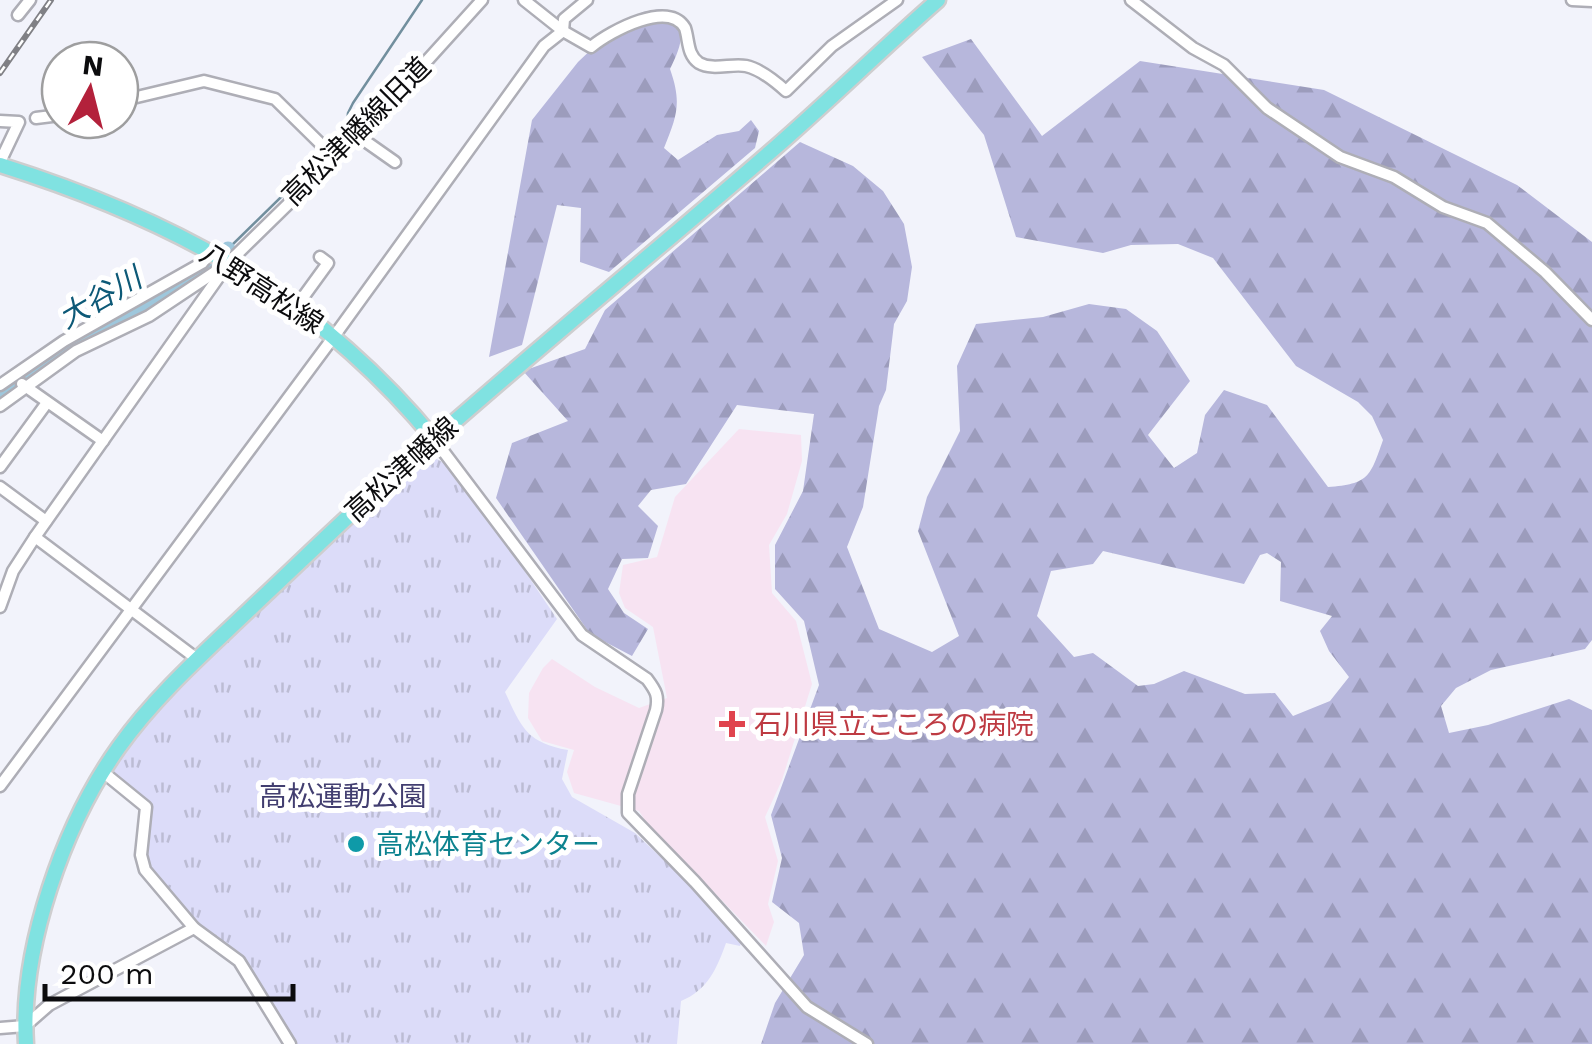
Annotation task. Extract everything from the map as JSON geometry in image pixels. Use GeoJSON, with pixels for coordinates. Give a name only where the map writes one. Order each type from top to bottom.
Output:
{"type":"FeatureCollection","features":[{"type":"Feature","properties":{"kind":"main road","name":"高松津幡線"},"geometry":{"type":"LineString","coordinates":[[26,1044],[34,957],[55,870],[70,832],[103,772],[151,707],[197,659],[434,439],[776,146],[938,0]]}},
{"type":"Feature","properties":{"kind":"main road","name":"八野高松線"},"geometry":{"type":"LineString","coordinates":[[0,163],[52,181],[221,257],[334,335],[376,372],[434,439]]}},
{"type":"Feature","properties":{"kind":"street"},"geometry":{"type":"LineString","coordinates":[[18,15],[30,0]]}},
{"type":"Feature","properties":{"kind":"street","name":"高松津幡線旧道"},"geometry":{"type":"LineString","coordinates":[[221,257],[330,153],[358,136],[482,0]]}},
{"type":"Feature","properties":{"kind":"street"},"geometry":{"type":"LineString","coordinates":[[524,0],[592,48],[607,31],[646,8],[672,8],[680,16],[696,61],[705,66],[748,66],[786,91],[832,46],[896,0]]}},
{"type":"Feature","properties":{"kind":"street"},"geometry":{"type":"LineString","coordinates":[[0,786],[544,46],[563,31],[564,18],[587,0]]}},
{"type":"Feature","properties":{"kind":"street"},"geometry":{"type":"LineString","coordinates":[[1131,0],[1193,48],[1224,65],[1267,108],[1340,157],[1394,176],[1443,207],[1487,222],[1545,272],[1592,320]]}},
{"type":"Feature","properties":{"kind":"street"},"geometry":{"type":"LineString","coordinates":[[1572,0],[1592,1]]}},
{"type":"Feature","properties":{"kind":"street"},"geometry":{"type":"LineString","coordinates":[[140,95],[204,81],[275,99],[330,153]]}},
{"type":"Feature","properties":{"kind":"street"},"geometry":{"type":"LineString","coordinates":[[36,118],[40,117]]}},
{"type":"Feature","properties":{"kind":"street"},"geometry":{"type":"LineString","coordinates":[[0,120],[19,122],[0,163]]}},
{"type":"Feature","properties":{"kind":"street"},"geometry":{"type":"LineString","coordinates":[[358,136],[396,162]]}},
{"type":"Feature","properties":{"kind":"street"},"geometry":{"type":"LineString","coordinates":[[0,385],[18,382],[161,309],[221,257]]}},
{"type":"Feature","properties":{"kind":"street"},"geometry":{"type":"LineString","coordinates":[[0,406],[18,382],[64,341],[202,263],[221,257]]}},
{"type":"Feature","properties":{"kind":"street"},"geometry":{"type":"LineString","coordinates":[[0,607],[13,570],[103,442],[221,257]]}},
{"type":"Feature","properties":{"kind":"street"},"geometry":{"type":"LineString","coordinates":[[296,306],[328,263],[320,257]]}},
{"type":"Feature","properties":{"kind":"street"},"geometry":{"type":"LineString","coordinates":[[18,382],[103,442]]}},
{"type":"Feature","properties":{"kind":"street"},"geometry":{"type":"LineString","coordinates":[[0,468],[46,404]]}},
{"type":"Feature","properties":{"kind":"street"},"geometry":{"type":"LineString","coordinates":[[434,439],[582,634],[647,679],[655,690],[656,710],[628,794],[628,814],[695,882],[806,1007],[867,1044]]}},
{"type":"Feature","properties":{"kind":"street"},"geometry":{"type":"LineString","coordinates":[[0,487],[46,521]]}},
{"type":"Feature","properties":{"kind":"street"},"geometry":{"type":"LineString","coordinates":[[35,537],[197,659]]}},
{"type":"Feature","properties":{"kind":"street"},"geometry":{"type":"LineString","coordinates":[[103,772],[146,807],[142,863],[194,928],[239,961],[290,1044]]}},
{"type":"Feature","properties":{"kind":"street"},"geometry":{"type":"LineString","coordinates":[[0,1028],[25,1026],[49,1004],[194,928]]}},
{"type":"Feature","properties":{"kind":"shaded area"},"geometry":{"type":"Polygon","coordinates":[[[739,429],[801,435],[802,461],[787,514],[769,545],[772,593],[796,621],[812,684],[782,780],[765,817],[778,861],[768,904],[774,922],[766,946],[639,811],[574,793],[567,772],[574,750],[542,741],[528,718],[529,693],[552,659],[595,687],[639,708],[667,698],[653,627],[625,608],[619,593],[623,565],[657,557],[675,497],[739,429]]]}},
{"type":"Feature","properties":{"kind":"green space"},"geometry":{"type":"Polygon","coordinates":[[[660,9],[676,20],[681,34],[670,69],[676,109],[664,148],[678,160],[717,135],[739,131],[751,120],[759,131],[755,148],[609,272],[580,262],[581,208],[557,205],[522,345],[489,357],[532,120],[578,62],[614,28],[643,12],[660,9]]]}},
{"type":"Feature","properties":{"kind":"green space"},"geometry":{"type":"Polygon","coordinates":[[[971,39],[1042,136],[1140,61],[1324,90],[1517,185],[1592,242],[1592,640],[1585,649],[1491,670],[1456,688],[1441,706],[1449,733],[1569,699],[1592,710],[1592,1044],[761,1044],[775,1003],[804,955],[799,923],[772,902],[782,858],[771,815],[819,685],[804,621],[775,589],[775,545],[803,491],[814,414],[737,405],[686,484],[651,490],[638,506],[658,526],[648,558],[622,559],[608,589],[624,613],[648,629],[632,656],[590,634],[496,498],[512,443],[568,421],[523,371],[585,349],[605,310],[800,142],[853,166],[883,191],[904,224],[912,267],[907,301],[894,324],[886,390],[879,406],[863,507],[847,547],[879,629],[932,652],[959,636],[918,531],[927,497],[960,431],[957,366],[976,324],[1043,317],[1089,304],[1126,309],[1157,331],[1190,381],[1148,435],[1174,468],[1197,453],[1205,415],[1224,390],[1267,405],[1328,487],[1352,484],[1366,476],[1383,440],[1372,416],[1358,402],[1296,366],[1213,258],[1178,244],[1131,245],[1103,253],[1016,237],[984,135],[922,57],[971,39]],[[1103,551],[1093,564],[1051,571],[1037,616],[1074,657],[1093,653],[1138,686],[1154,684],[1184,671],[1245,694],[1275,693],[1293,716],[1330,701],[1349,677],[1329,651],[1320,631],[1332,616],[1280,601],[1281,562],[1267,553],[1260,555],[1244,584],[1103,551]]]}},
{"type":"Feature","properties":{"kind":"green space","name":"高松運動公園"},"geometry":{"type":"Polygon","coordinates":[[[433,457],[444,463],[510,549],[557,619],[505,692],[521,724],[543,743],[568,750],[562,779],[572,797],[635,833],[703,897],[742,941],[740,946],[726,943],[705,984],[681,1001],[677,1044],[296,1044],[242,960],[201,931],[146,869],[147,801],[109,774],[179,688],[218,649],[422,459],[433,457]]]}},
{"type":"Feature","properties":{"kind":"waterway"},"geometry":{"type":"LineString","coordinates":[[329,149],[346,132],[353,103],[422,0]]}},
{"type":"Feature","properties":{"kind":"waterway"},"geometry":{"type":"LineString","coordinates":[[228,249],[324,155]]}},
{"type":"Feature","properties":{"kind":"waterway","name":"大谷川"},"geometry":{"type":"LineString","coordinates":[[0,396],[56,355],[211,266],[228,249]]}},
{"type":"Feature","properties":{"kind":"railway"},"geometry":{"type":"LineString","coordinates":[[0,73],[51,0]]}},
{"type":"Feature","properties":{"kind":"place","name":"石川県立こころの病院"},"geometry":{"type":"Point","coordinates":[732,724]}},
{"type":"Feature","properties":{"kind":"place","name":"高松体育センター"},"geometry":{"type":"Point","coordinates":[356,844]}}]}
